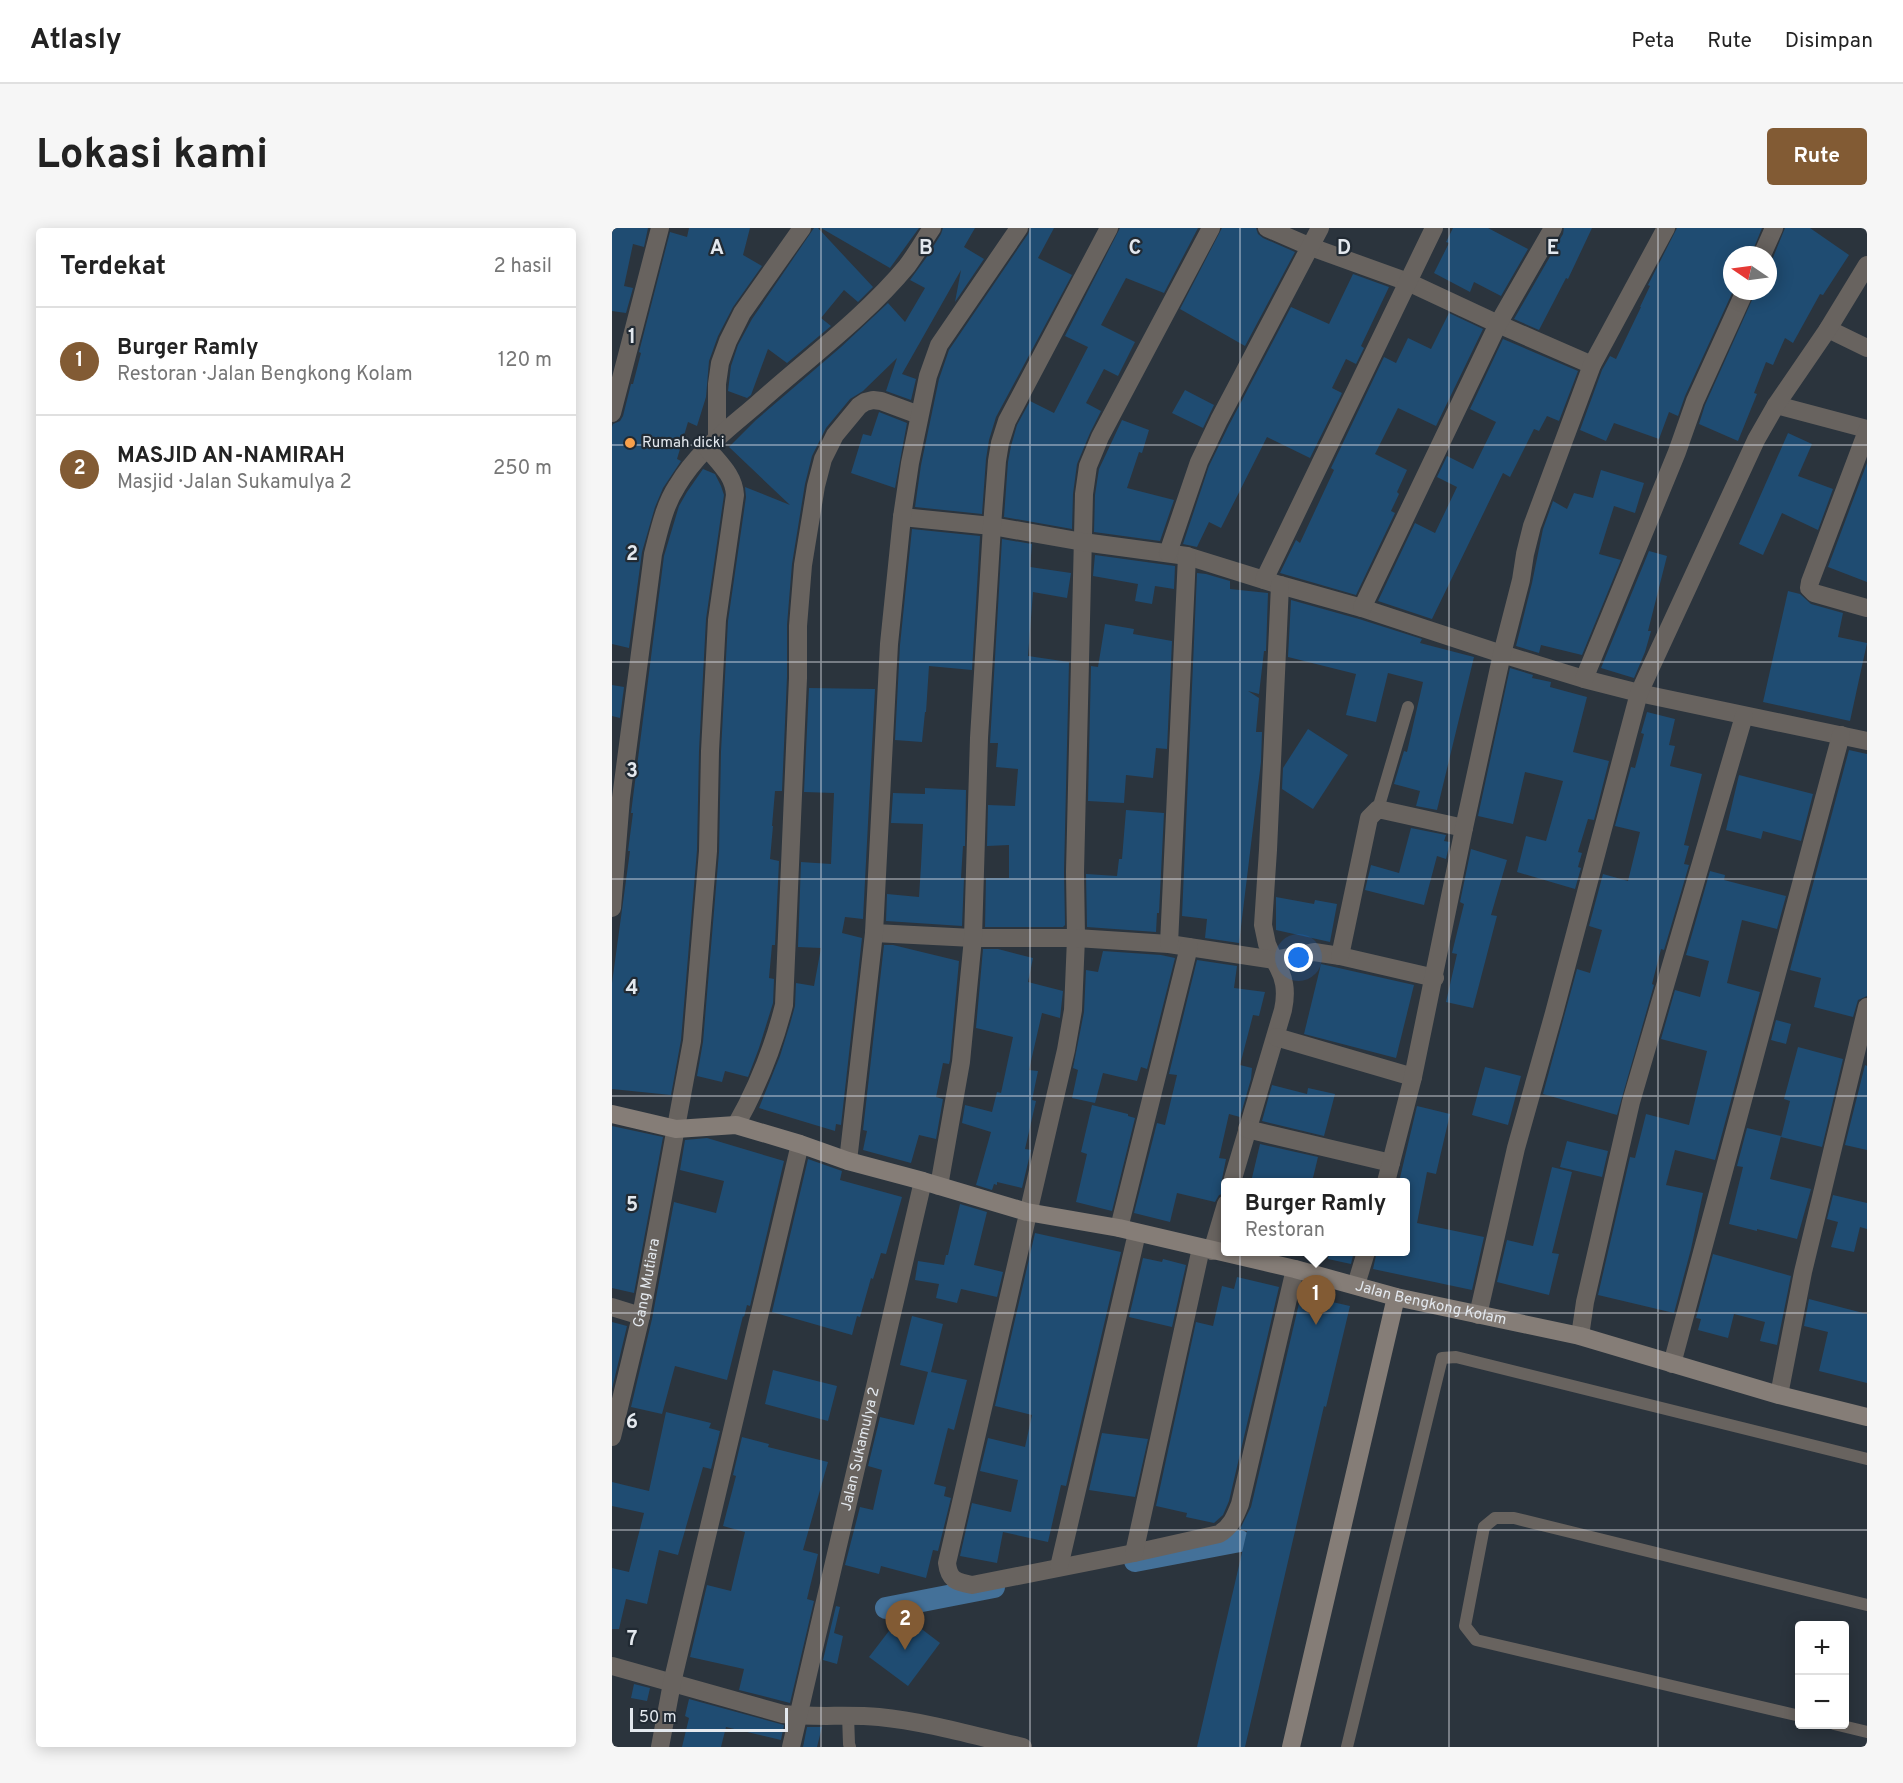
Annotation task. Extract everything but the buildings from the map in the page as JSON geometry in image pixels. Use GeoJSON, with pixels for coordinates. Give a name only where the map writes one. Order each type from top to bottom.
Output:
{"type":"FeatureCollection","features":[{"type":"Feature","properties":{"kind":"street"},"geometry":{"type":"LineString","coordinates":[[612,413],[660,228]]}},
{"type":"Feature","properties":{"kind":"street"},"geometry":{"type":"LineString","coordinates":[[612,908],[621,798],[653,554],[675,488],[693,461],[712,443],[884,290],[907,265],[932,228]]}},
{"type":"Feature","properties":{"kind":"street"},"geometry":{"type":"LineString","coordinates":[[848,1161],[874,933],[889,644],[902,517],[919,415],[928,376],[939,345],[1019,228]]}},
{"type":"Feature","properties":{"kind":"street","name":"Jalan Sukamulya 2"},"geometry":{"type":"LineString","coordinates":[[791,1747],[961,1062],[973,938],[979,738],[992,526],[1000,443],[1007,421],[1109,228]]}},
{"type":"Feature","properties":{"kind":"street"},"geometry":{"type":"LineString","coordinates":[[1211,228],[1106,427],[1088,466],[1084,494],[1075,872],[1076,938],[1071,1020],[947,1563],[948,1573],[953,1579],[961,1583],[972,1584],[1134,1553],[1219,1534],[1226,1530],[1232,1523],[1240,1504],[1295,1269]]}},
{"type":"Feature","properties":{"kind":"street"},"geometry":{"type":"LineString","coordinates":[[1267,228],[1311,247],[1407,282],[1592,365]]}},
{"type":"Feature","properties":{"kind":"street"},"geometry":{"type":"LineString","coordinates":[[1168,553],[1199,462],[1320,228]]}},
{"type":"Feature","properties":{"kind":"street"},"geometry":{"type":"LineString","coordinates":[[1233,1178],[1286,995],[1282,971],[1267,944],[1263,925],[1269,850],[1272,582],[1407,282],[1434,228]]}},
{"type":"Feature","properties":{"kind":"street"},"geometry":{"type":"LineString","coordinates":[[1362,608],[1498,324],[1553,228]]}},
{"type":"Feature","properties":{"kind":"street"},"geometry":{"type":"LineString","coordinates":[[1387,1178],[1413,1077],[1464,828],[1532,526],[1592,365],[1666,228]]}},
{"type":"Feature","properties":{"kind":"street"},"geometry":{"type":"LineString","coordinates":[[1766,246],[1774,228]]}},
{"type":"Feature","properties":{"kind":"street"},"geometry":{"type":"LineString","coordinates":[[712,443],[720,363],[728,341],[742,313],[799,229]]}},
{"type":"Feature","properties":{"kind":"street"},"geometry":{"type":"LineString","coordinates":[[1478,1315],[1516,1148],[1639,693],[1756,441],[1776,405],[1867,265]]}},
{"type":"Feature","properties":{"kind":"street"},"geometry":{"type":"LineString","coordinates":[[1584,679],[1677,452],[1695,401],[1741,300]]}},
{"type":"Feature","properties":{"kind":"street"},"geometry":{"type":"LineString","coordinates":[[1828,328],[1867,348]]}},
{"type":"Feature","properties":{"kind":"street"},"geometry":{"type":"LineString","coordinates":[[612,1114],[676,1129],[736,1125],[763,1074],[784,1005],[798,678],[798,626],[803,565],[823,459],[835,435],[865,402],[881,401],[919,415]]}},
{"type":"Feature","properties":{"kind":"street"},"geometry":{"type":"LineString","coordinates":[[1776,405],[1867,430],[1809,582],[1809,588],[1814,593],[1867,608]]}},
{"type":"Feature","properties":{"kind":"street","name":"Gang Mutiara"},"geometry":{"type":"LineString","coordinates":[[612,1437],[641,1316],[692,1041],[696,1004],[708,851],[710,751],[717,620],[735,495],[734,484],[712,443]]}},
{"type":"Feature","properties":{"kind":"street"},"geometry":{"type":"LineString","coordinates":[[902,517],[992,526],[1083,542],[1187,556],[1362,608],[1584,679],[1639,693],[1867,741]]}},
{"type":"Feature","properties":{"kind":"street"},"geometry":{"type":"LineString","coordinates":[[1169,944],[1187,556]]}},
{"type":"Feature","properties":{"kind":"street"},"geometry":{"type":"LineString","coordinates":[[1580,1336],[1631,1102],[1744,716]]}},
{"type":"Feature","properties":{"kind":"street"},"geometry":{"type":"LineString","coordinates":[[1672,1364],[1841,735]]}},
{"type":"Feature","properties":{"kind":"street"},"geometry":{"type":"LineString","coordinates":[[1340,956],[1370,818],[1378,809],[1464,828]]}},
{"type":"Feature","properties":{"kind":"street"},"geometry":{"type":"LineString","coordinates":[[874,933],[973,938],[1076,938],[1169,944],[1274,960],[1314,952],[1435,978]]}},
{"type":"Feature","properties":{"kind":"street"},"geometry":{"type":"LineString","coordinates":[[1059,1568],[1189,947]]}},
{"type":"Feature","properties":{"kind":"street"},"geometry":{"type":"LineString","coordinates":[[1779,1395],[1803,1272],[1867,1007]]}},
{"type":"Feature","properties":{"kind":"street"},"geometry":{"type":"LineString","coordinates":[[1276,1036],[1413,1077]]}},
{"type":"Feature","properties":{"kind":"street","name":"Jalan Bengkong Kolam"},"geometry":{"type":"LineString","coordinates":[[736,1125],[848,1161],[1027,1212],[1128,1230],[1221,1253]]}},
{"type":"Feature","properties":{"kind":"street"},"geometry":{"type":"LineString","coordinates":[[1247,1130],[1391,1163]]}},
{"type":"Feature","properties":{"kind":"street"},"geometry":{"type":"LineString","coordinates":[[660,1747],[672,1683],[800,1144]]}},
{"type":"Feature","properties":{"kind":"street"},"geometry":{"type":"LineString","coordinates":[[1134,1553],[1207,1250],[1221,1216]]}},
{"type":"Feature","properties":{"kind":"street","name":"Jalan Bengkong Kolam"},"geometry":{"type":"LineString","coordinates":[[1235,1256],[1295,1269],[1396,1297],[1580,1336],[1779,1395],[1867,1417]]}},
{"type":"Feature","properties":{"kind":"street"},"geometry":{"type":"LineString","coordinates":[[1356,1285],[1365,1256]]}},
{"type":"Feature","properties":{"kind":"street"},"geometry":{"type":"LineString","coordinates":[[1291,1747],[1396,1297]]}},
{"type":"Feature","properties":{"kind":"street"},"geometry":{"type":"LineString","coordinates":[[612,1307],[641,1316]]}},
{"type":"Feature","properties":{"kind":"street"},"geometry":{"type":"LineString","coordinates":[[612,1666],[766,1711],[799,1716],[880,1717],[926,1724],[1023,1747]]}},
{"type":"Feature","properties":{"kind":"lane"},"geometry":{"type":"LineString","coordinates":[[1378,809],[1407,707]]}},
{"type":"Feature","properties":{"kind":"lane"},"geometry":{"type":"LineString","coordinates":[[1347,1747],[1442,1358],[1455,1357],[1867,1460]]}},
{"type":"Feature","properties":{"kind":"lane"},"geometry":{"type":"LineString","coordinates":[[1795,1715],[1476,1640],[1465,1626],[1484,1527],[1495,1518],[1514,1518],[1867,1605]]}},
{"type":"Feature","properties":{"kind":"lane"},"geometry":{"type":"LineString","coordinates":[[848,1715],[850,1747]]}},
{"type":"Feature","properties":{"kind":"lane"},"geometry":{"type":"LineString","coordinates":[[1849,1728],[1867,1732]]}},
{"type":"Feature","properties":{"kind":"waterway"},"geometry":{"type":"LineString","coordinates":[[1135,1561],[1240,1541]]}},
{"type":"Feature","properties":{"kind":"waterway"},"geometry":{"type":"LineString","coordinates":[[886,1608],[994,1587]]}},
{"type":"Feature","properties":{"kind":"place","name":"Rumah dicki"},"geometry":{"type":"Point","coordinates":[630,443]}},
{"type":"Feature","properties":{"kind":"place","name":"Burger Ramly"},"geometry":{"type":"Point","coordinates":[1316,1325]}},
{"type":"Feature","properties":{"kind":"place","name":"MASJID AN-NAMIRAH"},"geometry":{"type":"Point","coordinates":[905,1650]}}]}
